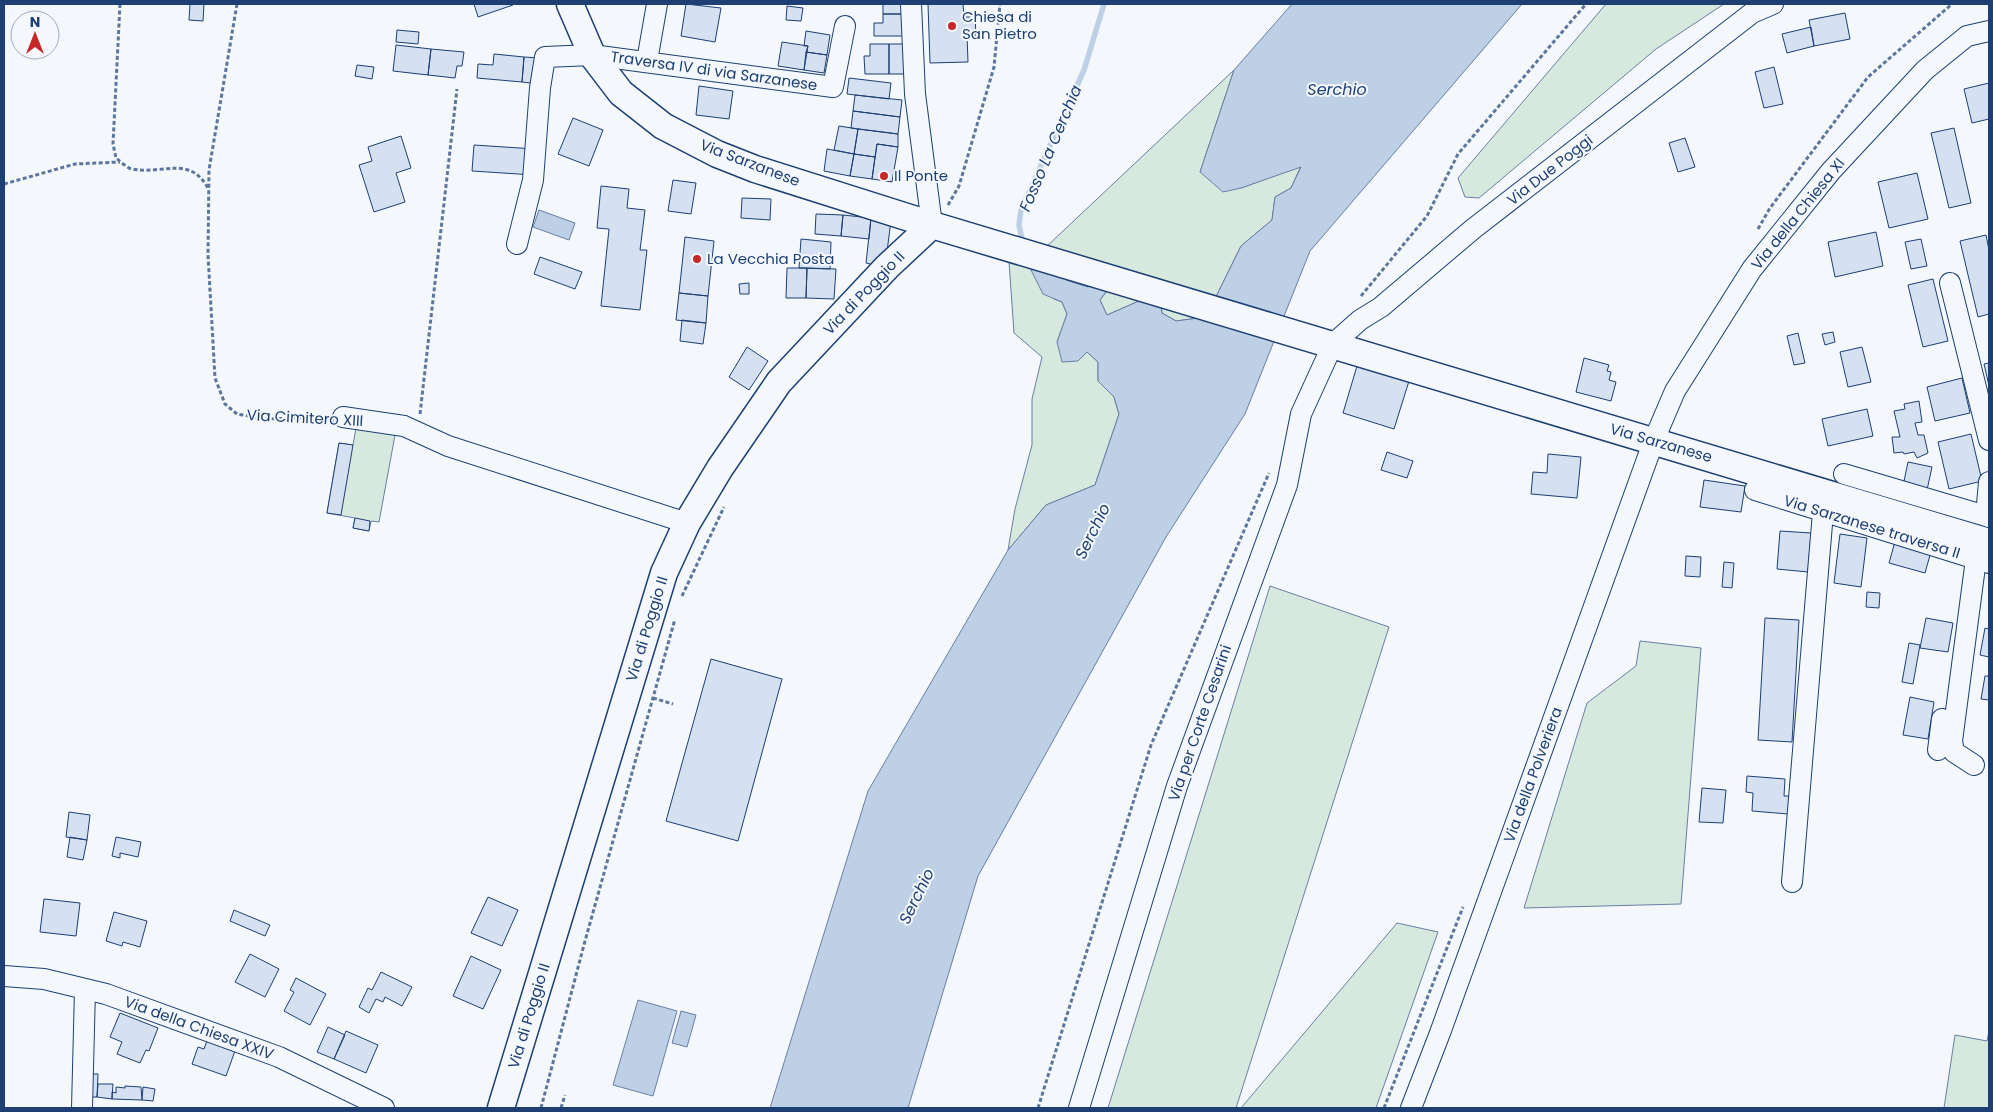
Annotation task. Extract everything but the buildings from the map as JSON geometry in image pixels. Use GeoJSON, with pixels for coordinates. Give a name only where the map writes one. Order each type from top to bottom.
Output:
{"type":"FeatureCollection","features":[{"type":"Feature","properties":{"kind":"main road","name":"Via Sarzanese"},"geometry":{"type":"LineString","coordinates":[[570,4],[592,55],[621,93],[663,126],[701,146],[755,169],[932,225],[1333,344],[1512,400],[1654,440],[1980,555]]}},
{"type":"Feature","properties":{"kind":"main road","name":"Via di Poggio II"},"geometry":{"type":"LineString","coordinates":[[501,1108],[664,572],[687,523],[720,468],[779,382],[887,267],[932,225]]}},
{"type":"Feature","properties":{"kind":"street"},"geometry":{"type":"LineString","coordinates":[[647,62],[657,4]]}},
{"type":"Feature","properties":{"kind":"street"},"geometry":{"type":"LineString","coordinates":[[910,4],[916,94],[932,225]]}},
{"type":"Feature","properties":{"kind":"street","name":"Via Due Poggi"},"geometry":{"type":"LineString","coordinates":[[1333,344],[1360,320],[1381,307],[1473,229],[1752,13],[1773,4]]}},
{"type":"Feature","properties":{"kind":"street","name":"Traversa IV di via Sarzanese"},"geometry":{"type":"LineString","coordinates":[[517,244],[533,180],[540,88],[546,57],[592,55],[833,87],[845,26]]}},
{"type":"Feature","properties":{"kind":"street","name":"Via della Chiesa XI"},"geometry":{"type":"LineString","coordinates":[[1654,440],[1675,391],[1752,269],[1831,171],[1925,70],[1968,36],[1989,31]]}},
{"type":"Feature","properties":{"kind":"street"},"geometry":{"type":"LineString","coordinates":[[1950,283],[1989,440]]}},
{"type":"Feature","properties":{"kind":"street","name":"Via per Corte Cesarini"},"geometry":{"type":"LineString","coordinates":[[1079,1108],[1177,786],[1287,485],[1302,414],[1333,344]]}},
{"type":"Feature","properties":{"kind":"street","name":"Via Cimitero XIII"},"geometry":{"type":"LineString","coordinates":[[342,417],[404,426],[448,446],[687,523]]}},
{"type":"Feature","properties":{"kind":"street","name":"Via della Polveriera"},"geometry":{"type":"LineString","coordinates":[[1411,1108],[1444,1024],[1654,440]]}},
{"type":"Feature","properties":{"kind":"street"},"geometry":{"type":"LineString","coordinates":[[1844,474],[1988,517],[1989,482]]}},
{"type":"Feature","properties":{"kind":"street","name":"Via Sarzanese traversa II"},"geometry":{"type":"LineString","coordinates":[[1755,490],[1823,512],[1980,555]]}},
{"type":"Feature","properties":{"kind":"street"},"geometry":{"type":"LineString","coordinates":[[1792,882],[1823,512]]}},
{"type":"Feature","properties":{"kind":"street"},"geometry":{"type":"LineString","coordinates":[[1938,750],[1980,555]]}},
{"type":"Feature","properties":{"kind":"street"},"geometry":{"type":"LineString","coordinates":[[1974,765],[1954,752],[1952,741],[1980,555]]}},
{"type":"Feature","properties":{"kind":"street","name":"Via della Chiesa XXIV"},"geometry":{"type":"LineString","coordinates":[[4,976],[44,979],[106,994],[279,1057],[384,1108]]}},
{"type":"Feature","properties":{"kind":"street"},"geometry":{"type":"LineString","coordinates":[[82,1108],[86,989]]}},
{"type":"Feature","properties":{"kind":"path"},"geometry":{"type":"LineString","coordinates":[[120,4],[113,144],[116,158],[131,169],[188,168],[202,177],[210,192]]}},
{"type":"Feature","properties":{"kind":"path","name":"Via Cimitero XIII"},"geometry":{"type":"LineString","coordinates":[[237,4],[209,170],[208,255],[215,378],[226,404],[237,414],[267,419],[342,417]]}},
{"type":"Feature","properties":{"kind":"path"},"geometry":{"type":"LineString","coordinates":[[951,202],[959,186],[994,67],[1000,4]]}},
{"type":"Feature","properties":{"kind":"path"},"geometry":{"type":"LineString","coordinates":[[1357,303],[1428,216],[1458,154],[1586,4]]}},
{"type":"Feature","properties":{"kind":"path"},"geometry":{"type":"LineString","coordinates":[[418,433],[457,89]]}},
{"type":"Feature","properties":{"kind":"path"},"geometry":{"type":"LineString","coordinates":[[4,184],[75,164],[122,162]]}},
{"type":"Feature","properties":{"kind":"path"},"geometry":{"type":"LineString","coordinates":[[1038,1108],[1151,744],[1272,465]]}},
{"type":"Feature","properties":{"kind":"path"},"geometry":{"type":"LineString","coordinates":[[681,598],[725,506]]}},
{"type":"Feature","properties":{"kind":"path"},"geometry":{"type":"LineString","coordinates":[[541,1108],[585,941],[676,616]]}},
{"type":"Feature","properties":{"kind":"path"},"geometry":{"type":"LineString","coordinates":[[653,698],[673,704]]}},
{"type":"Feature","properties":{"kind":"path"},"geometry":{"type":"LineString","coordinates":[[562,1108],[565,1095]]}},
{"type":"Feature","properties":{"kind":"shaded area"},"geometry":{"type":"Polygon","coordinates":[[[1606,4],[1724,4],[1656,49],[1479,198],[1465,197],[1458,178],[1606,4]]]}},
{"type":"Feature","properties":{"kind":"shaded area"},"geometry":{"type":"Polygon","coordinates":[[[1234,70],[1200,172],[1241,188],[1301,166],[1291,188],[1275,197],[1272,220],[1241,246],[1206,317],[1176,321],[1162,313],[1159,295],[1148,297],[1107,315],[1100,300],[1118,277],[1099,279],[1088,287],[1066,280],[1075,260],[1054,299],[1062,302],[1067,314],[1057,342],[1087,352],[1098,362],[1098,381],[1114,397],[1119,414],[1095,485],[1046,505],[1008,550],[1015,509],[1032,445],[1032,399],[1042,357],[1014,333],[1009,262],[1028,264],[1234,70]]]}},
{"type":"Feature","properties":{"kind":"shaded area"},"geometry":{"type":"Polygon","coordinates":[[[356,428],[395,435],[379,522],[371,521],[369,531],[353,528],[355,518],[327,513],[339,443],[353,445],[356,428]]]}},
{"type":"Feature","properties":{"kind":"shaded area"},"geometry":{"type":"Polygon","coordinates":[[[1270,586],[1389,627],[1236,1108],[1108,1108],[1270,586]]]}},
{"type":"Feature","properties":{"kind":"shaded area"},"geometry":{"type":"Polygon","coordinates":[[[1640,641],[1701,648],[1681,904],[1524,908],[1587,703],[1636,666],[1640,641]]]}},
{"type":"Feature","properties":{"kind":"shaded area"},"geometry":{"type":"Polygon","coordinates":[[[1397,923],[1438,932],[1376,1108],[1241,1108],[1397,923]]]}},
{"type":"Feature","properties":{"kind":"shaded area"},"geometry":{"type":"Polygon","coordinates":[[[1989,1031],[1989,1108],[1944,1108],[1955,1035],[1987,1041],[1989,1031]]]}},
{"type":"Feature","properties":{"kind":"water","name":"Serchio"},"geometry":{"type":"Polygon","coordinates":[[[1292,4],[1522,4],[1310,251],[1245,414],[1166,537],[978,876],[908,1108],[770,1108],[868,791],[1008,550],[1046,505],[1095,485],[1119,414],[1114,397],[1098,381],[1098,362],[1087,352],[1078,361],[1062,362],[1057,342],[1067,314],[1062,302],[1043,294],[1028,264],[1075,259],[1066,280],[1088,287],[1099,279],[1118,276],[1100,300],[1107,315],[1148,297],[1159,295],[1162,313],[1176,321],[1206,317],[1241,246],[1272,220],[1275,197],[1291,188],[1301,167],[1241,188],[1223,192],[1200,172],[1234,70],[1292,4]]]}},
{"type":"Feature","properties":{"kind":"water"},"geometry":{"type":"Polygon","coordinates":[[[539,210],[575,223],[569,240],[533,227],[539,210]]]}},
{"type":"Feature","properties":{"kind":"water"},"geometry":{"type":"Polygon","coordinates":[[[638,1000],[677,1011],[653,1096],[613,1085],[638,1000]]]}},
{"type":"Feature","properties":{"kind":"water"},"geometry":{"type":"Polygon","coordinates":[[[681,1011],[696,1015],[687,1047],[672,1043],[681,1011]]]}},
{"type":"Feature","properties":{"kind":"waterway","name":"Fosso La Cerchia"},"geometry":{"type":"LineString","coordinates":[[1023,244],[1019,225],[1021,210],[1084,70],[1104,4]]}},
{"type":"Feature","properties":{"kind":"place","name":"Chiesa di San Pietro"},"geometry":{"type":"Point","coordinates":[952,26]}},
{"type":"Feature","properties":{"kind":"place","name":"Il Ponte"},"geometry":{"type":"Point","coordinates":[884,176]}},
{"type":"Feature","properties":{"kind":"place","name":"La Vecchia Posta"},"geometry":{"type":"Point","coordinates":[697,259]}}]}
